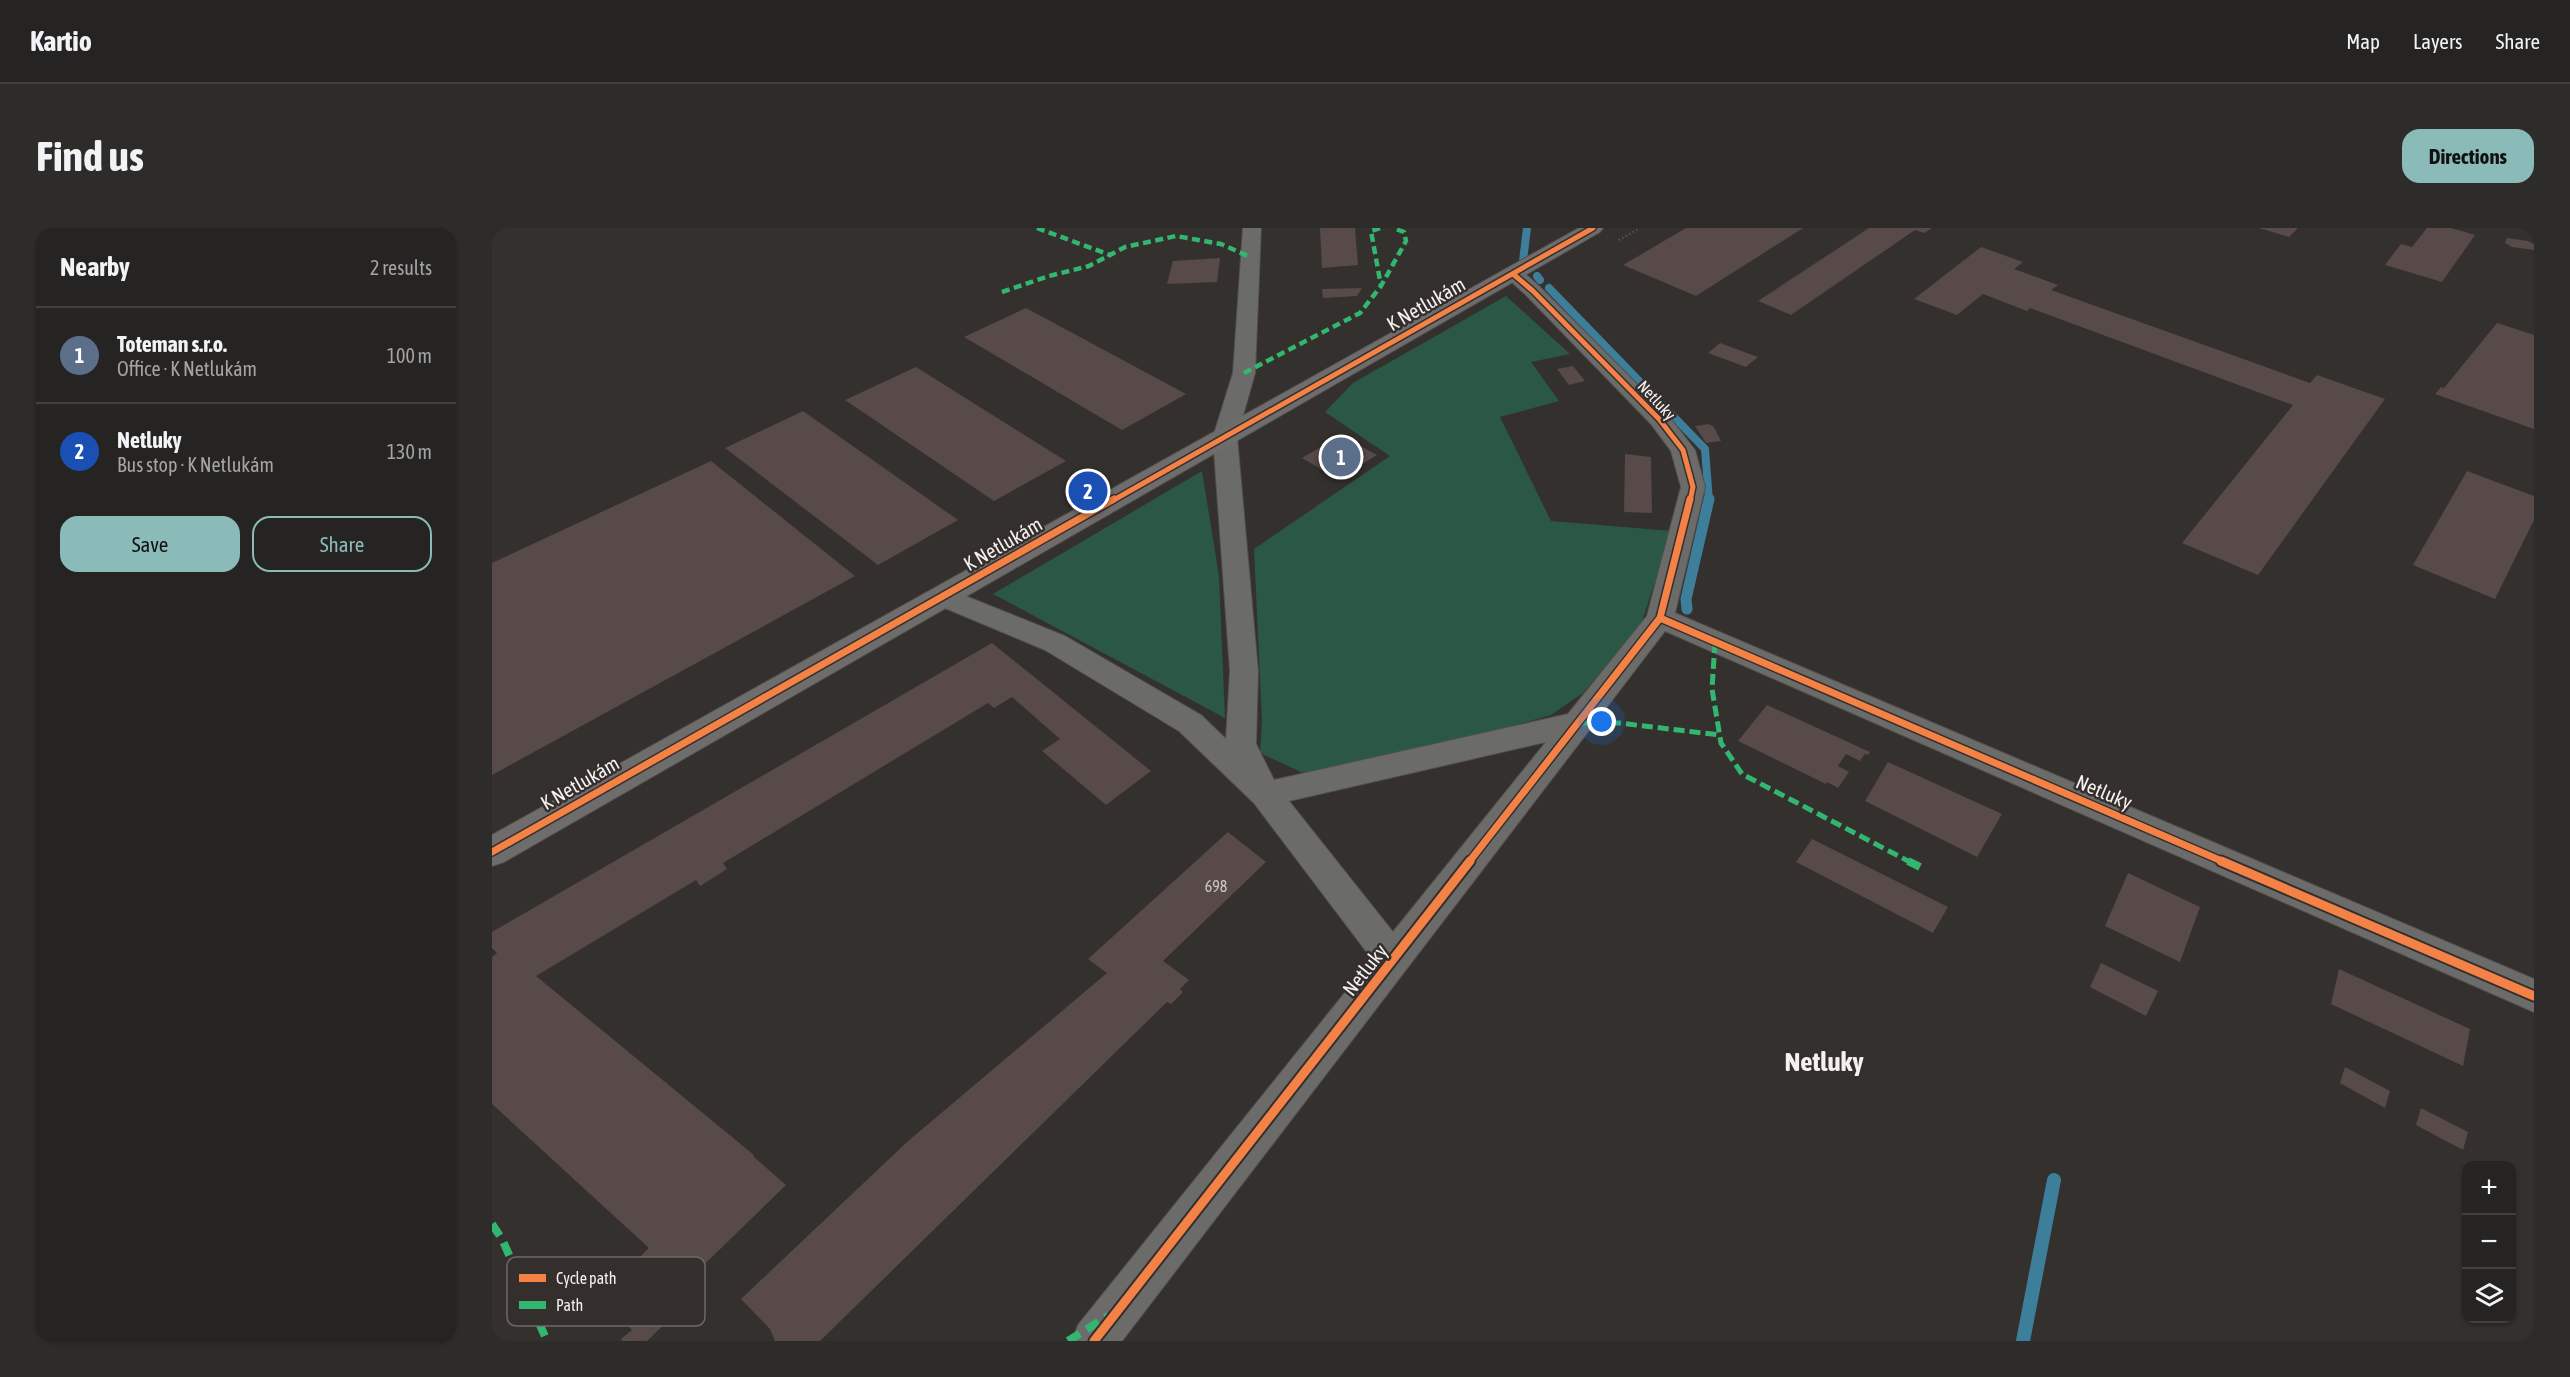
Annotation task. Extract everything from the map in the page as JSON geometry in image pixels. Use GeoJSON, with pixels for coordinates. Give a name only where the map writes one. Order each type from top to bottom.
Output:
{"type":"FeatureCollection","features":[{"type":"Feature","properties":{"kind":"street","name":"Netluky"},"geometry":{"type":"LineString","coordinates":[[1251,228],[1244,373],[1225,437],[1244,671],[1241,744],[1265,794]]}},
{"type":"Feature","properties":{"kind":"street","name":"K Netlukám"},"geometry":{"type":"LineString","coordinates":[[492,852],[1593,228]]}},
{"type":"Feature","properties":{"kind":"street","name":"Netluky"},"geometry":{"type":"LineString","coordinates":[[1094,1341],[1660,618],[1693,487],[1683,450],[1659,419],[1533,291],[1513,274]]}},
{"type":"Feature","properties":{"kind":"street","name":"Netluky"},"geometry":{"type":"LineString","coordinates":[[943,597],[1054,643],[1190,723],[1265,794],[1394,960]]}},
{"type":"Feature","properties":{"kind":"street","name":"Netluky"},"geometry":{"type":"LineString","coordinates":[[1660,618],[2534,996]]}},
{"type":"Feature","properties":{"kind":"street"},"geometry":{"type":"LineString","coordinates":[[1265,794],[1578,723]]}},
{"type":"Feature","properties":{"kind":"green space"},"geometry":{"type":"Polygon","coordinates":[[[1506,296],[1570,354],[1531,362],[1559,401],[1500,417],[1551,521],[1672,531],[1641,624],[1583,693],[1551,715],[1424,751],[1303,773],[1260,753],[1262,721],[1254,549],[1390,456],[1325,412],[1353,383],[1506,296]]]}},
{"type":"Feature","properties":{"kind":"green space"},"geometry":{"type":"Polygon","coordinates":[[[1202,471],[1219,576],[1225,718],[993,594],[1202,471]]]}},
{"type":"Feature","properties":{"kind":"building"},"geometry":{"type":"Polygon","coordinates":[[[1320,228],[1355,228],[1358,265],[1322,268],[1320,228]]]}},
{"type":"Feature","properties":{"kind":"building"},"geometry":{"type":"Polygon","coordinates":[[[1686,228],[1803,228],[1696,296],[1623,265],[1686,228]]]}},
{"type":"Feature","properties":{"kind":"building"},"geometry":{"type":"Polygon","coordinates":[[[1869,228],[1932,228],[1924,233],[1915,230],[1791,315],[1758,301],[1869,228]]]}},
{"type":"Feature","properties":{"kind":"building"},"geometry":{"type":"Polygon","coordinates":[[[2259,228],[2298,228],[2289,237],[2259,228]]]}},
{"type":"Feature","properties":{"kind":"building"},"geometry":{"type":"Polygon","coordinates":[[[2427,228],[2451,228],[2475,235],[2442,282],[2385,265],[2401,244],[2412,247],[2427,228]]]}},
{"type":"Feature","properties":{"kind":"building"},"geometry":{"type":"Polygon","coordinates":[[[2507,238],[2528,241],[2534,244],[2534,250],[2512,247],[2505,243],[2507,238]]]}},
{"type":"Feature","properties":{"kind":"building"},"geometry":{"type":"Polygon","coordinates":[[[1981,247],[2023,262],[2014,269],[2058,285],[2051,290],[2310,383],[2317,375],[2385,399],[2258,575],[2182,543],[2293,405],[2030,308],[2027,311],[1983,294],[1957,315],[1914,299],[1981,247]]]}},
{"type":"Feature","properties":{"kind":"building"},"geometry":{"type":"Polygon","coordinates":[[[1220,258],[1217,282],[1167,284],[1173,261],[1220,258]]]}},
{"type":"Feature","properties":{"kind":"building"},"geometry":{"type":"Polygon","coordinates":[[[1362,288],[1357,296],[1323,298],[1322,289],[1362,288]]]}},
{"type":"Feature","properties":{"kind":"building"},"geometry":{"type":"Polygon","coordinates":[[[1026,308],[1186,394],[1122,430],[964,337],[1026,308]]]}},
{"type":"Feature","properties":{"kind":"building"},"geometry":{"type":"Polygon","coordinates":[[[2497,323],[2534,335],[2534,429],[2435,394],[2441,387],[2444,388],[2497,323]]]}},
{"type":"Feature","properties":{"kind":"building"},"geometry":{"type":"Polygon","coordinates":[[[1720,343],[1758,357],[1746,367],[1708,353],[1720,343]]]}},
{"type":"Feature","properties":{"kind":"building"},"geometry":{"type":"Polygon","coordinates":[[[1573,366],[1585,381],[1569,385],[1557,369],[1573,366]]]}},
{"type":"Feature","properties":{"kind":"building"},"geometry":{"type":"Polygon","coordinates":[[[916,367],[1066,461],[994,501],[845,400],[916,367]]]}},
{"type":"Feature","properties":{"kind":"building"},"geometry":{"type":"Polygon","coordinates":[[[803,411],[958,520],[878,565],[725,448],[803,411]]]}},
{"type":"Feature","properties":{"kind":"building"},"geometry":{"type":"Polygon","coordinates":[[[1709,424],[1714,427],[1721,441],[1706,443],[1695,426],[1709,424]]]}},
{"type":"Feature","properties":{"kind":"building"},"geometry":{"type":"Polygon","coordinates":[[[1341,435],[1377,455],[1338,479],[1302,458],[1341,435]]]}},
{"type":"Feature","properties":{"kind":"building"},"geometry":{"type":"Polygon","coordinates":[[[1625,454],[1651,457],[1652,513],[1624,512],[1625,454]]]}},
{"type":"Feature","properties":{"kind":"building"},"geometry":{"type":"Polygon","coordinates":[[[711,461],[855,576],[492,775],[492,563],[711,461]]]}},
{"type":"Feature","properties":{"kind":"building"},"geometry":{"type":"Polygon","coordinates":[[[2467,471],[2534,496],[2534,520],[2495,599],[2413,565],[2467,471]]]}},
{"type":"Feature","properties":{"kind":"building"},"geometry":{"type":"Polygon","coordinates":[[[992,643],[1151,771],[1106,805],[1042,751],[1060,739],[1012,697],[994,708],[988,703],[723,863],[727,869],[700,886],[696,880],[536,976],[754,1155],[786,1185],[705,1264],[705,1257],[640,1257],[649,1248],[492,1104],[492,957],[497,953],[492,948],[492,932],[992,643]]]}},
{"type":"Feature","properties":{"kind":"building"},"geometry":{"type":"Polygon","coordinates":[[[1767,705],[1870,752],[1868,755],[1865,754],[1860,761],[1846,754],[1838,766],[1849,772],[1838,788],[1827,782],[1826,784],[1738,741],[1767,705]]]}},
{"type":"Feature","properties":{"kind":"building"},"geometry":{"type":"Polygon","coordinates":[[[1888,762],[2002,814],[1977,857],[1865,801],[1888,762]]]}},
{"type":"Feature","properties":{"kind":"building"},"geometry":{"type":"Polygon","coordinates":[[[1228,832],[1266,862],[1163,961],[1189,980],[1180,989],[1183,992],[1171,1004],[1167,1002],[820,1341],[775,1341],[770,1329],[741,1299],[907,1142],[1107,973],[1088,959],[1228,832]]]}},
{"type":"Feature","properties":{"kind":"building"},"geometry":{"type":"Polygon","coordinates":[[[1812,839],[1948,907],[1933,933],[1796,862],[1812,839]]]}},
{"type":"Feature","properties":{"kind":"building"},"geometry":{"type":"Polygon","coordinates":[[[2128,873],[2200,907],[2180,962],[2105,926],[2128,873]]]}},
{"type":"Feature","properties":{"kind":"building"},"geometry":{"type":"Polygon","coordinates":[[[2101,963],[2158,991],[2146,1016],[2090,987],[2101,963]]]}},
{"type":"Feature","properties":{"kind":"building"},"geometry":{"type":"Polygon","coordinates":[[[2339,969],[2470,1029],[2463,1066],[2331,1004],[2339,969]]]}},
{"type":"Feature","properties":{"kind":"building"},"geometry":{"type":"Polygon","coordinates":[[[2345,1067],[2390,1091],[2385,1108],[2340,1083],[2345,1067]]]}},
{"type":"Feature","properties":{"kind":"building"},"geometry":{"type":"Polygon","coordinates":[[[2421,1108],[2468,1132],[2463,1150],[2416,1125],[2421,1108]]]}},
{"type":"Feature","properties":{"kind":"building"},"geometry":{"type":"Polygon","coordinates":[[[628,1326],[662,1326],[647,1341],[622,1341],[621,1339],[632,1330],[628,1326]]]}},
{"type":"Feature","properties":{"kind":"waterway"},"geometry":{"type":"LineString","coordinates":[[1523,261],[1527,228]]}},
{"type":"Feature","properties":{"kind":"waterway"},"geometry":{"type":"LineString","coordinates":[[1537,276],[1540,280]]}},
{"type":"Feature","properties":{"kind":"waterway"},"geometry":{"type":"LineString","coordinates":[[1549,288],[1705,449],[1709,500]]}},
{"type":"Feature","properties":{"kind":"waterway"},"geometry":{"type":"LineString","coordinates":[[1687,609],[1686,599],[1709,500]]}},
{"type":"Feature","properties":{"kind":"waterway"},"geometry":{"type":"LineString","coordinates":[[2023,1341],[2054,1180]]}},
{"type":"Feature","properties":{"kind":"marked path"},"geometry":{"type":"LineString","coordinates":[[1037,228],[1110,255]]}},
{"type":"Feature","properties":{"kind":"marked path"},"geometry":{"type":"LineString","coordinates":[[1380,228],[1371,231],[1381,286]]}},
{"type":"Feature","properties":{"kind":"marked path"},"geometry":{"type":"LineString","coordinates":[[1244,373],[1360,313],[1381,286],[1406,241],[1404,232],[1393,228]]}},
{"type":"Feature","properties":{"kind":"marked path"},"geometry":{"type":"LineString","coordinates":[[1002,292],[1049,276],[1089,266],[1125,247],[1176,236],[1221,244],[1250,257]]}},
{"type":"Feature","properties":{"kind":"marked path"},"geometry":{"type":"LineString","coordinates":[[1715,642],[1712,689],[1721,743],[1742,774],[1920,867]]}},
{"type":"Feature","properties":{"kind":"marked path"},"geometry":{"type":"LineString","coordinates":[[1578,723],[1619,723],[1720,735]]}},
{"type":"Feature","properties":{"kind":"marked path"},"geometry":{"type":"LineString","coordinates":[[492,1224],[510,1257]]}},
{"type":"Feature","properties":{"kind":"marked path"},"geometry":{"type":"LineString","coordinates":[[1068,1341],[1108,1316]]}},
{"type":"Feature","properties":{"kind":"marked path"},"geometry":{"type":"LineString","coordinates":[[540,1326],[547,1341]]}},
{"type":"Feature","properties":{"kind":"cycle path"},"geometry":{"type":"LineString","coordinates":[[492,852],[1593,228]]}},
{"type":"Feature","properties":{"kind":"cycle path"},"geometry":{"type":"LineString","coordinates":[[1094,1341],[1660,618],[1693,487],[1683,450],[1659,419],[1533,291],[1513,274]]}},
{"type":"Feature","properties":{"kind":"cycle path"},"geometry":{"type":"LineString","coordinates":[[1660,618],[2534,996]]}},
{"type":"Feature","properties":{"kind":"place","name":"Toteman s.r.o."},"geometry":{"type":"Point","coordinates":[1341,457]}},
{"type":"Feature","properties":{"kind":"place","name":"Netluky"},"geometry":{"type":"Point","coordinates":[1088,491]}},
{"type":"Feature","properties":{"kind":"district","name":"Netluky"},"geometry":{"type":"Point","coordinates":[1824,1062]}}]}
